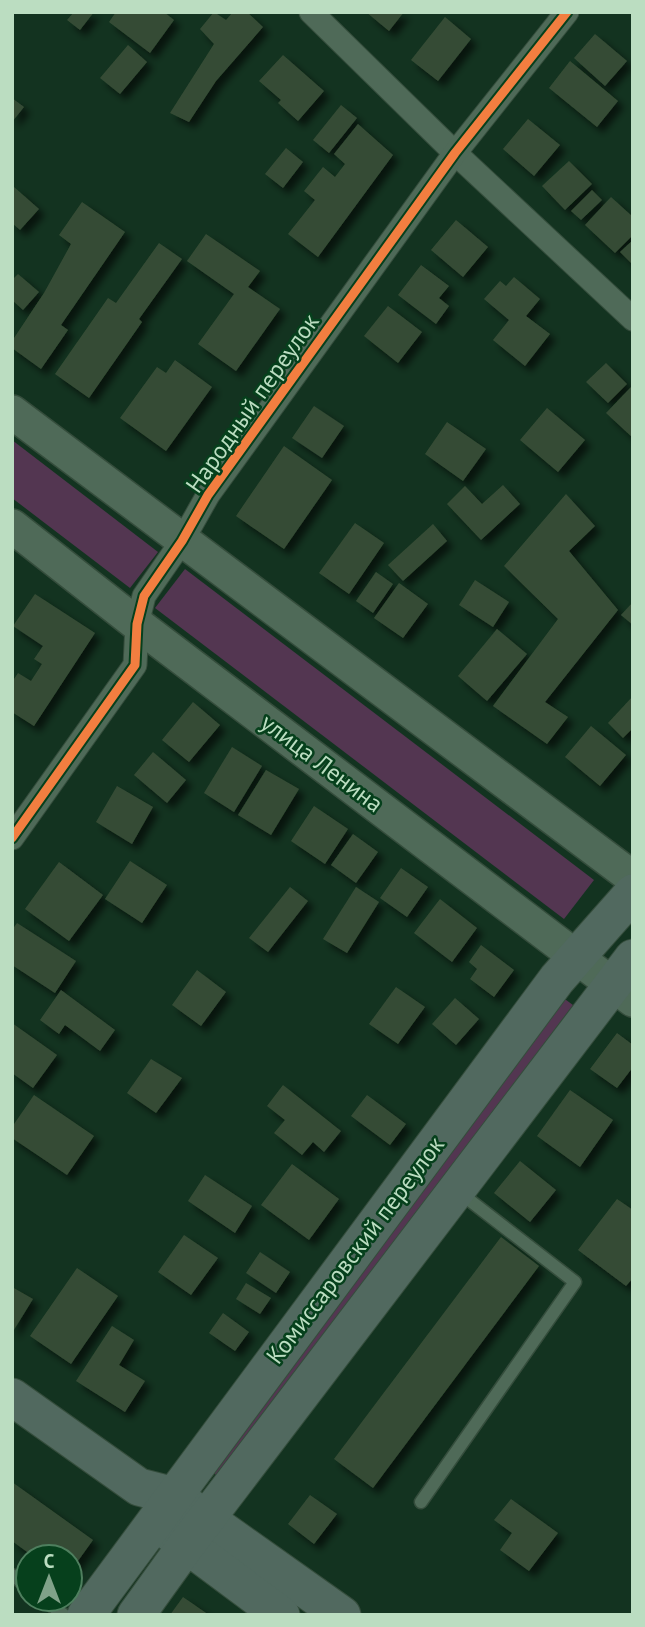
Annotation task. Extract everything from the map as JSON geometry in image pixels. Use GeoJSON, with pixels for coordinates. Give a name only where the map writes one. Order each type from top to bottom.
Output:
{"type":"FeatureCollection","features":[{"type":"Feature","properties":{"kind":"main road"},"geometry":{"type":"LineString","coordinates":[[12,412],[633,878]]}},
{"type":"Feature","properties":{"kind":"main road","name":"улица Ленина"},"geometry":{"type":"LineString","coordinates":[[12,526],[576,957],[626,980]]}},
{"type":"Feature","properties":{"kind":"main road","name":"Комиссаровский переулок"},"geometry":{"type":"LineString","coordinates":[[86,1615],[156,1502],[548,990],[633,893]]}},
{"type":"Feature","properties":{"kind":"main road","name":"Комиссаровский переулок"},"geometry":{"type":"LineString","coordinates":[[136,1615],[456,1190],[626,980]]}},
{"type":"Feature","properties":{"kind":"main road"},"geometry":{"type":"LineString","coordinates":[[12,1397],[197,1531],[342,1615]]}},
{"type":"Feature","properties":{"kind":"main road"},"geometry":{"type":"LineString","coordinates":[[197,1531],[281,1615]]}},
{"type":"Feature","properties":{"kind":"street"},"geometry":{"type":"LineString","coordinates":[[311,12],[455,153],[633,319]]}},
{"type":"Feature","properties":{"kind":"street","name":"Народный переулок"},"geometry":{"type":"LineString","coordinates":[[12,838],[135,665],[137,624],[144,596],[182,541],[208,495],[455,153],[567,12]]}},
{"type":"Feature","properties":{"kind":"lane"},"geometry":{"type":"LineString","coordinates":[[421,1502],[575,1282],[456,1190]]}},
{"type":"Feature","properties":{"kind":"shaded area"},"geometry":{"type":"Polygon","coordinates":[[[12,440],[158,552],[130,588],[12,498],[12,440]]]}},
{"type":"Feature","properties":{"kind":"shaded area"},"geometry":{"type":"Polygon","coordinates":[[[185,569],[594,880],[564,919],[155,608],[185,569]]]}},
{"type":"Feature","properties":{"kind":"shaded area"},"geometry":{"type":"Polygon","coordinates":[[[562,997],[573,1005],[219,1477],[208,1469],[562,997]]]}},
{"type":"Feature","properties":{"kind":"building"},"geometry":{"type":"Polygon","coordinates":[[[74,12],[94,12],[80,30],[67,20],[74,12]]]}},
{"type":"Feature","properties":{"kind":"building"},"geometry":{"type":"Polygon","coordinates":[[[116,12],[164,12],[174,20],[150,53],[109,22],[116,12]]]}},
{"type":"Feature","properties":{"kind":"building"},"geometry":{"type":"Polygon","coordinates":[[[214,12],[226,20],[233,12],[247,12],[263,27],[216,81],[189,122],[170,113],[214,44],[200,29],[214,12]]]}},
{"type":"Feature","properties":{"kind":"building"},"geometry":{"type":"Polygon","coordinates":[[[366,12],[404,12],[389,31],[366,12]]]}},
{"type":"Feature","properties":{"kind":"building"},"geometry":{"type":"Polygon","coordinates":[[[445,17],[471,39],[438,81],[411,60],[445,17]]]}},
{"type":"Feature","properties":{"kind":"building"},"geometry":{"type":"Polygon","coordinates":[[[595,34],[627,61],[605,86],[574,58],[595,34]]]}},
{"type":"Feature","properties":{"kind":"building"},"geometry":{"type":"Polygon","coordinates":[[[128,45],[147,62],[120,94],[100,78],[128,45]]]}},
{"type":"Feature","properties":{"kind":"building"},"geometry":{"type":"Polygon","coordinates":[[[283,55],[324,91],[298,121],[278,103],[281,100],[259,81],[283,55]]]}},
{"type":"Feature","properties":{"kind":"building"},"geometry":{"type":"Polygon","coordinates":[[[570,61],[618,101],[597,127],[549,88],[570,61]]]}},
{"type":"Feature","properties":{"kind":"building"},"geometry":{"type":"Polygon","coordinates":[[[12,98],[24,107],[12,122],[12,98]]]}},
{"type":"Feature","properties":{"kind":"building"},"geometry":{"type":"Polygon","coordinates":[[[341,105],[357,118],[329,153],[313,140],[341,105]]]}},
{"type":"Feature","properties":{"kind":"building"},"geometry":{"type":"Polygon","coordinates":[[[528,119],[560,145],[534,176],[503,149],[528,119]]]}},
{"type":"Feature","properties":{"kind":"building"},"geometry":{"type":"Polygon","coordinates":[[[358,124],[393,155],[318,257],[288,234],[315,200],[304,191],[323,167],[335,177],[345,164],[334,154],[358,124]]]}},
{"type":"Feature","properties":{"kind":"building"},"geometry":{"type":"Polygon","coordinates":[[[286,148],[303,162],[283,188],[265,174],[286,148]]]}},
{"type":"Feature","properties":{"kind":"building"},"geometry":{"type":"Polygon","coordinates":[[[569,161],[592,184],[565,210],[542,186],[569,161]]]}},
{"type":"Feature","properties":{"kind":"building"},"geometry":{"type":"Polygon","coordinates":[[[14,187],[39,209],[20,230],[12,223],[14,187]]]}},
{"type":"Feature","properties":{"kind":"building"},"geometry":{"type":"Polygon","coordinates":[[[592,190],[602,200],[581,220],[571,211],[592,190]]]}},
{"type":"Feature","properties":{"kind":"building"},"geometry":{"type":"Polygon","coordinates":[[[611,197],[633,217],[633,235],[615,253],[585,225],[611,197]]]}},
{"type":"Feature","properties":{"kind":"building"},"geometry":{"type":"Polygon","coordinates":[[[82,202],[125,232],[61,325],[68,330],[41,369],[12,348],[12,341],[44,293],[71,244],[59,235],[82,202]]]}},
{"type":"Feature","properties":{"kind":"building"},"geometry":{"type":"Polygon","coordinates":[[[456,220],[488,247],[463,277],[431,250],[456,220]]]}},
{"type":"Feature","properties":{"kind":"building"},"geometry":{"type":"Polygon","coordinates":[[[206,234],[260,271],[248,287],[280,309],[236,371],[198,344],[234,294],[187,261],[206,234]]]}},
{"type":"Feature","properties":{"kind":"building"},"geometry":{"type":"Polygon","coordinates":[[[633,240],[633,265],[620,252],[633,240]]]}},
{"type":"Feature","properties":{"kind":"building"},"geometry":{"type":"Polygon","coordinates":[[[159,243],[182,259],[139,319],[142,322],[89,398],[55,374],[108,298],[116,303],[159,243]]]}},
{"type":"Feature","properties":{"kind":"building"},"geometry":{"type":"Polygon","coordinates":[[[421,265],[449,286],[439,298],[449,306],[436,324],[398,295],[421,265]]]}},
{"type":"Feature","properties":{"kind":"building"},"geometry":{"type":"Polygon","coordinates":[[[18,274],[39,292],[23,310],[12,300],[12,280],[18,274]]]}},
{"type":"Feature","properties":{"kind":"building"},"geometry":{"type":"Polygon","coordinates":[[[514,277],[540,299],[526,316],[550,334],[525,366],[493,340],[509,320],[484,299],[500,281],[506,286],[514,277]]]}},
{"type":"Feature","properties":{"kind":"building"},"geometry":{"type":"Polygon","coordinates":[[[388,306],[422,332],[398,363],[364,336],[388,306]]]}},
{"type":"Feature","properties":{"kind":"building"},"geometry":{"type":"Polygon","coordinates":[[[175,360],[212,387],[166,451],[120,418],[157,367],[166,373],[175,360]]]}},
{"type":"Feature","properties":{"kind":"building"},"geometry":{"type":"Polygon","coordinates":[[[606,363],[627,384],[608,403],[586,382],[606,363]]]}},
{"type":"Feature","properties":{"kind":"building"},"geometry":{"type":"Polygon","coordinates":[[[633,385],[633,438],[606,413],[633,385]]]}},
{"type":"Feature","properties":{"kind":"building"},"geometry":{"type":"Polygon","coordinates":[[[314,406],[344,426],[322,458],[292,438],[314,406]]]}},
{"type":"Feature","properties":{"kind":"building"},"geometry":{"type":"Polygon","coordinates":[[[547,408],[585,440],[558,472],[520,440],[547,408]]]}},
{"type":"Feature","properties":{"kind":"building"},"geometry":{"type":"Polygon","coordinates":[[[447,422],[486,449],[463,481],[425,454],[447,422]]]}},
{"type":"Feature","properties":{"kind":"building"},"geometry":{"type":"Polygon","coordinates":[[[284,446],[332,480],[284,549],[236,516],[284,446]]]}},
{"type":"Feature","properties":{"kind":"building"},"geometry":{"type":"Polygon","coordinates":[[[503,485],[520,504],[481,540],[447,504],[465,486],[482,504],[503,485]]]}},
{"type":"Feature","properties":{"kind":"building"},"geometry":{"type":"Polygon","coordinates":[[[566,494],[595,526],[569,551],[618,610],[545,702],[568,717],[547,744],[493,706],[558,619],[504,566],[566,494]]]}},
{"type":"Feature","properties":{"kind":"building"},"geometry":{"type":"Polygon","coordinates":[[[355,523],[384,543],[349,594],[319,573],[355,523]]]}},
{"type":"Feature","properties":{"kind":"building"},"geometry":{"type":"Polygon","coordinates":[[[433,524],[447,541],[403,581],[388,565],[433,524]]]}},
{"type":"Feature","properties":{"kind":"building"},"geometry":{"type":"Polygon","coordinates":[[[376,572],[393,584],[373,613],[356,601],[376,572]]]}},
{"type":"Feature","properties":{"kind":"building"},"geometry":{"type":"Polygon","coordinates":[[[475,580],[509,602],[493,627],[459,605],[475,580]]]}},
{"type":"Feature","properties":{"kind":"building"},"geometry":{"type":"Polygon","coordinates":[[[399,583],[428,604],[403,638],[374,618],[399,583]]]}},
{"type":"Feature","properties":{"kind":"building"},"geometry":{"type":"Polygon","coordinates":[[[35,594],[95,633],[34,726],[12,712],[12,682],[18,673],[31,681],[42,664],[34,659],[43,646],[13,626],[35,594]]]}},
{"type":"Feature","properties":{"kind":"building"},"geometry":{"type":"Polygon","coordinates":[[[633,602],[633,625],[621,615],[633,602]]]}},
{"type":"Feature","properties":{"kind":"building"},"geometry":{"type":"Polygon","coordinates":[[[497,629],[527,654],[487,701],[458,676],[497,629]]]}},
{"type":"Feature","properties":{"kind":"building"},"geometry":{"type":"Polygon","coordinates":[[[633,696],[633,728],[623,738],[608,723],[633,696]]]}},
{"type":"Feature","properties":{"kind":"building"},"geometry":{"type":"Polygon","coordinates":[[[193,702],[220,725],[189,762],[162,740],[193,702]]]}},
{"type":"Feature","properties":{"kind":"building"},"geometry":{"type":"Polygon","coordinates":[[[591,726],[626,755],[600,786],[565,757],[591,726]]]}},
{"type":"Feature","properties":{"kind":"building"},"geometry":{"type":"Polygon","coordinates":[[[232,747],[262,766],[234,812],[204,793],[232,747]]]}},
{"type":"Feature","properties":{"kind":"building"},"geometry":{"type":"Polygon","coordinates":[[[153,752],[186,780],[167,803],[134,775],[153,752]]]}},
{"type":"Feature","properties":{"kind":"building"},"geometry":{"type":"Polygon","coordinates":[[[266,770],[299,789],[271,835],[238,815],[266,770]]]}},
{"type":"Feature","properties":{"kind":"building"},"geometry":{"type":"Polygon","coordinates":[[[117,786],[153,807],[132,844],[96,822],[117,786]]]}},
{"type":"Feature","properties":{"kind":"building"},"geometry":{"type":"Polygon","coordinates":[[[314,806],[348,829],[325,864],[291,841],[314,806]]]}},
{"type":"Feature","properties":{"kind":"building"},"geometry":{"type":"Polygon","coordinates":[[[353,834],[378,852],[356,883],[331,865],[353,834]]]}},
{"type":"Feature","properties":{"kind":"building"},"geometry":{"type":"Polygon","coordinates":[[[130,861],[167,885],[142,923],[105,899],[130,861]]]}},
{"type":"Feature","properties":{"kind":"building"},"geometry":{"type":"Polygon","coordinates":[[[59,862],[103,895],[69,941],[25,909],[59,862]]]}},
{"type":"Feature","properties":{"kind":"building"},"geometry":{"type":"Polygon","coordinates":[[[401,868],[428,887],[407,917],[380,898],[401,868]]]}},
{"type":"Feature","properties":{"kind":"building"},"geometry":{"type":"Polygon","coordinates":[[[290,887],[308,901],[268,952],[249,938],[290,887]]]}},
{"type":"Feature","properties":{"kind":"building"},"geometry":{"type":"Polygon","coordinates":[[[356,887],[379,902],[347,953],[323,939],[356,887]]]}},
{"type":"Feature","properties":{"kind":"building"},"geometry":{"type":"Polygon","coordinates":[[[440,899],[477,928],[452,962],[414,933],[440,899]]]}},
{"type":"Feature","properties":{"kind":"building"},"geometry":{"type":"Polygon","coordinates":[[[17,923],[76,961],[55,993],[12,965],[12,930],[17,923]]]}},
{"type":"Feature","properties":{"kind":"building"},"geometry":{"type":"Polygon","coordinates":[[[481,945],[514,970],[494,997],[470,979],[477,969],[469,962],[481,945]]]}},
{"type":"Feature","properties":{"kind":"building"},"geometry":{"type":"Polygon","coordinates":[[[197,970],[226,992],[201,1026],[172,1005],[197,970]]]}},
{"type":"Feature","properties":{"kind":"building"},"geometry":{"type":"Polygon","coordinates":[[[396,987],[425,1007],[398,1044],[369,1024],[396,987]]]}},
{"type":"Feature","properties":{"kind":"building"},"geometry":{"type":"Polygon","coordinates":[[[61,990],[115,1030],[100,1051],[65,1025],[59,1034],[40,1020],[61,990]]]}},
{"type":"Feature","properties":{"kind":"building"},"geometry":{"type":"Polygon","coordinates":[[[455,998],[479,1019],[456,1045],[432,1024],[455,998]]]}},
{"type":"Feature","properties":{"kind":"building"},"geometry":{"type":"Polygon","coordinates":[[[12,1023],[57,1055],[33,1088],[12,1073],[12,1023]]]}},
{"type":"Feature","properties":{"kind":"building"},"geometry":{"type":"Polygon","coordinates":[[[617,1033],[633,1045],[633,1067],[617,1088],[590,1069],[617,1033]]]}},
{"type":"Feature","properties":{"kind":"building"},"geometry":{"type":"Polygon","coordinates":[[[151,1059],[182,1078],[156,1113],[127,1093],[151,1059]]]}},
{"type":"Feature","properties":{"kind":"building"},"geometry":{"type":"Polygon","coordinates":[[[283,1085],[341,1131],[324,1152],[313,1142],[302,1155],[274,1133],[285,1120],[267,1106],[283,1085]]]}},
{"type":"Feature","properties":{"kind":"building"},"geometry":{"type":"Polygon","coordinates":[[[570,1090],[613,1120],[580,1167],[537,1136],[570,1090]]]}},
{"type":"Feature","properties":{"kind":"building"},"geometry":{"type":"Polygon","coordinates":[[[34,1095],[94,1136],[67,1175],[12,1138],[12,1127],[34,1095]]]}},
{"type":"Feature","properties":{"kind":"building"},"geometry":{"type":"Polygon","coordinates":[[[367,1095],[406,1124],[390,1145],[351,1116],[367,1095]]]}},
{"type":"Feature","properties":{"kind":"building"},"geometry":{"type":"Polygon","coordinates":[[[520,1161],[556,1190],[530,1222],[494,1193],[520,1161]]]}},
{"type":"Feature","properties":{"kind":"building"},"geometry":{"type":"Polygon","coordinates":[[[292,1164],[339,1199],[309,1240],[261,1205],[292,1164]]]}},
{"type":"Feature","properties":{"kind":"building"},"geometry":{"type":"Polygon","coordinates":[[[205,1175],[252,1206],[235,1233],[188,1201],[205,1175]]]}},
{"type":"Feature","properties":{"kind":"building"},"geometry":{"type":"Polygon","coordinates":[[[617,1199],[633,1210],[633,1278],[626,1286],[578,1250],[617,1199]]]}},
{"type":"Feature","properties":{"kind":"building"},"geometry":{"type":"Polygon","coordinates":[[[184,1235],[218,1258],[191,1295],[158,1272],[184,1235]]]}},
{"type":"Feature","properties":{"kind":"building"},"geometry":{"type":"Polygon","coordinates":[[[501,1237],[539,1266],[373,1488],[334,1459],[501,1237]]]}},
{"type":"Feature","properties":{"kind":"building"},"geometry":{"type":"Polygon","coordinates":[[[260,1252],[290,1272],[276,1293],[246,1273],[260,1252]]]}},
{"type":"Feature","properties":{"kind":"building"},"geometry":{"type":"Polygon","coordinates":[[[77,1268],[118,1296],[71,1364],[30,1336],[77,1268]]]}},
{"type":"Feature","properties":{"kind":"building"},"geometry":{"type":"Polygon","coordinates":[[[246,1283],[271,1298],[260,1314],[236,1299],[246,1283]]]}},
{"type":"Feature","properties":{"kind":"building"},"geometry":{"type":"Polygon","coordinates":[[[12,1287],[33,1299],[12,1333],[12,1287]]]}},
{"type":"Feature","properties":{"kind":"building"},"geometry":{"type":"Polygon","coordinates":[[[223,1313],[249,1332],[235,1351],[209,1333],[223,1313]]]}},
{"type":"Feature","properties":{"kind":"building"},"geometry":{"type":"Polygon","coordinates":[[[112,1326],[134,1340],[119,1365],[145,1381],[125,1412],[76,1381],[112,1326]]]}},
{"type":"Feature","properties":{"kind":"building"},"geometry":{"type":"Polygon","coordinates":[[[12,1482],[93,1540],[84,1553],[84,1543],[12,1541],[12,1482]]]}},
{"type":"Feature","properties":{"kind":"building"},"geometry":{"type":"Polygon","coordinates":[[[310,1495],[337,1514],[314,1544],[288,1524],[310,1495]]]}},
{"type":"Feature","properties":{"kind":"building"},"geometry":{"type":"Polygon","coordinates":[[[511,1499],[558,1533],[529,1571],[500,1550],[512,1533],[494,1520],[511,1499]]]}},
{"type":"Feature","properties":{"kind":"building"},"geometry":{"type":"Polygon","coordinates":[[[183,1597],[209,1615],[170,1615],[183,1597]]]}},
{"type":"Feature","properties":{"kind":"cycle path"},"geometry":{"type":"LineString","coordinates":[[12,838],[135,665],[137,624],[144,596],[182,541],[208,495],[455,153],[567,12]]}}]}
